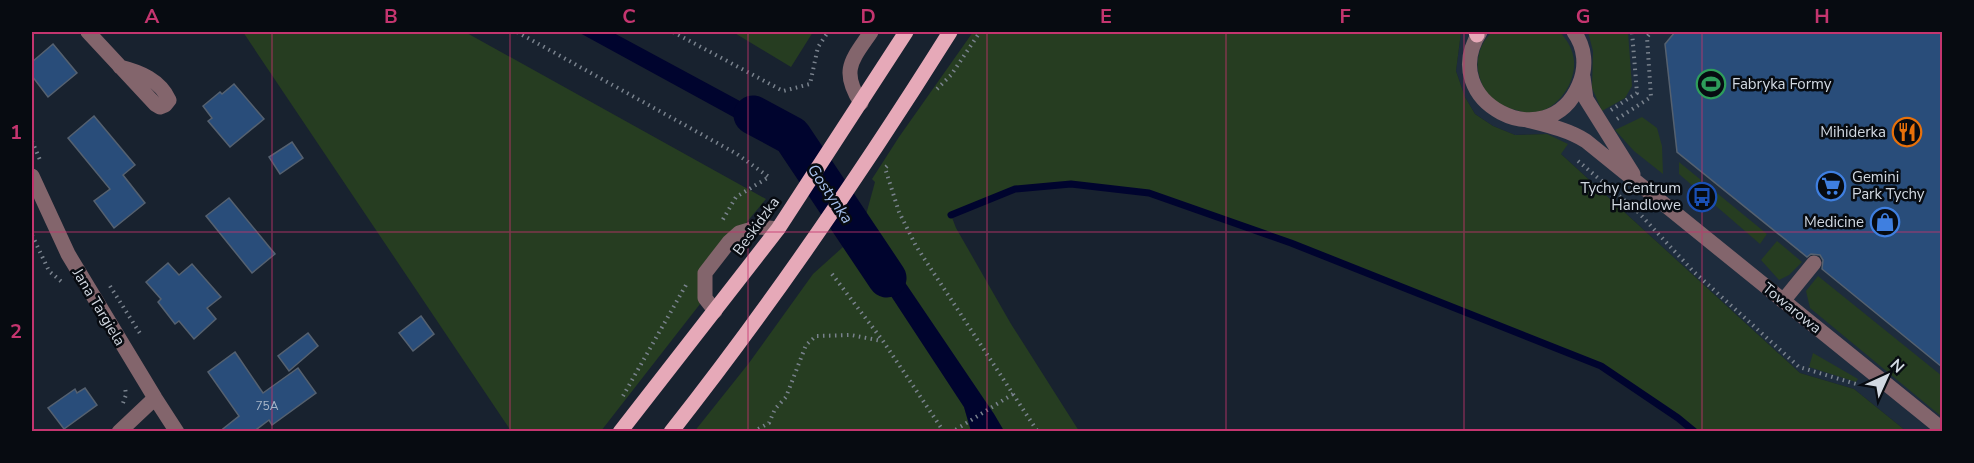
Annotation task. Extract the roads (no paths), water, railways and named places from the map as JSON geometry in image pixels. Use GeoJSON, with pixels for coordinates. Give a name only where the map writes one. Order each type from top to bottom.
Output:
{"type":"FeatureCollection","features":[{"type":"Feature","properties":{"kind":"main road","name":"Beskidzka"},"geometry":{"type":"LineString","coordinates":[[620,432],[778,229],[906,32]]}},
{"type":"Feature","properties":{"kind":"main road"},"geometry":{"type":"LineString","coordinates":[[671,432],[800,261],[950,32]]}},
{"type":"Feature","properties":{"kind":"street"},"geometry":{"type":"LineString","coordinates":[[88,32],[120,67]]}},
{"type":"Feature","properties":{"kind":"street"},"geometry":{"type":"LineString","coordinates":[[861,103],[851,87],[849,70],[852,58],[871,32]]}},
{"type":"Feature","properties":{"kind":"street"},"geometry":{"type":"LineString","coordinates":[[1574,32],[1580,40],[1584,58]]}},
{"type":"Feature","properties":{"kind":"street"},"geometry":{"type":"LineString","coordinates":[[1527,120],[1545,117],[1562,108],[1575,94],[1582,77],[1584,58],[1582,32]]}},
{"type":"Feature","properties":{"kind":"street","name":"Towarowa"},"geometry":{"type":"LineString","coordinates":[[1478,33],[1471,49],[1469,62],[1471,77],[1479,94],[1491,108],[1508,117],[1551,126],[1580,137],[1942,429]]}},
{"type":"Feature","properties":{"kind":"street","name":"Towarowa"},"geometry":{"type":"LineString","coordinates":[[1582,77],[1586,99],[1641,187]]}},
{"type":"Feature","properties":{"kind":"street","name":"Jana Targiela"},"geometry":{"type":"LineString","coordinates":[[32,176],[68,254],[154,398],[177,432]]}},
{"type":"Feature","properties":{"kind":"street"},"geometry":{"type":"LineString","coordinates":[[715,311],[705,297],[705,273],[739,233],[759,227],[778,229]]}},
{"type":"Feature","properties":{"kind":"street"},"geometry":{"type":"LineString","coordinates":[[1783,301],[1814,263]]}},
{"type":"Feature","properties":{"kind":"street"},"geometry":{"type":"LineString","coordinates":[[119,432],[154,398]]}},
{"type":"Feature","properties":{"kind":"water"},"geometry":{"type":"Polygon","coordinates":[[[578,32],[612,32],[803,135],[792,149],[578,32]]]}},
{"type":"Feature","properties":{"kind":"water"},"geometry":{"type":"Polygon","coordinates":[[[864,222],[1004,431],[971,431],[964,407],[853,238],[864,222]]]}},
{"type":"Feature","properties":{"kind":"waterway","name":"Gostynka"},"geometry":{"type":"LineString","coordinates":[[753,115],[792,136],[887,278]]}},
{"type":"Feature","properties":{"kind":"waterway"},"geometry":{"type":"LineString","coordinates":[[951,215],[1015,189],[1071,184],[1149,193],[1291,243],[1601,366],[1695,432]]}},
{"type":"Feature","properties":{"kind":"place","name":"Fabryka Formy"},"geometry":{"type":"Point","coordinates":[1711,84]}},
{"type":"Feature","properties":{"kind":"place","name":"Mihiderka"},"geometry":{"type":"Point","coordinates":[1907,132]}},
{"type":"Feature","properties":{"kind":"place","name":"Gemini Park Tychy"},"geometry":{"type":"Point","coordinates":[1831,186]}},
{"type":"Feature","properties":{"kind":"place","name":"Tychy Centrum Handlowe"},"geometry":{"type":"Point","coordinates":[1702,197]}},
{"type":"Feature","properties":{"kind":"place","name":"Medicine"},"geometry":{"type":"Point","coordinates":[1885,222]}}]}
